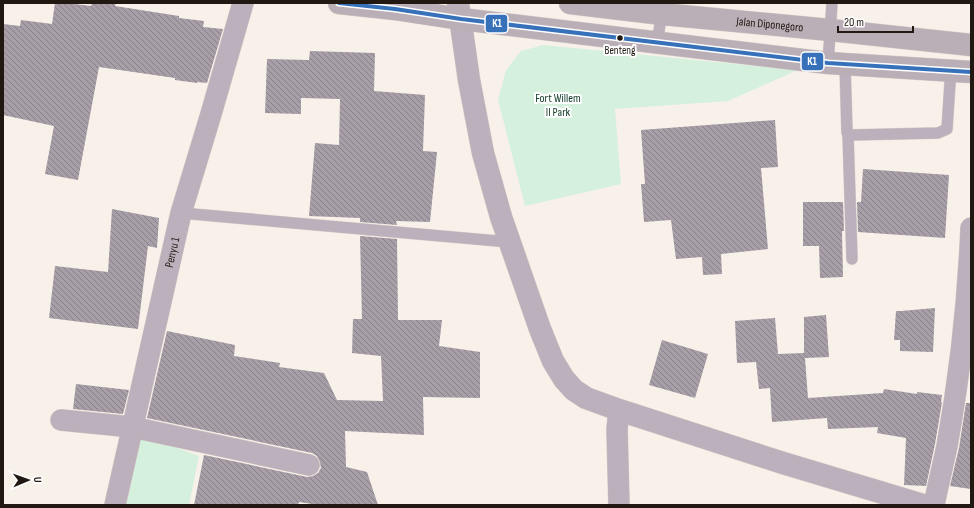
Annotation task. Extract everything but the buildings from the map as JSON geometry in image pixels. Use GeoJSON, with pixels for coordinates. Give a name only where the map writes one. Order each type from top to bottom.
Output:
{"type":"FeatureCollection","features":[{"type":"Feature","properties":{"kind":"highway"},"geometry":{"type":"LineString","coordinates":[[339,3],[395,9],[406,7],[460,11],[657,43],[836,63],[962,72]]}},
{"type":"Feature","properties":{"kind":"highway","name":"Jalan Diponegoro"},"geometry":{"type":"LineString","coordinates":[[570,3],[662,9],[830,30],[971,45]]}},
{"type":"Feature","properties":{"kind":"street","name":"Penyu 1"},"geometry":{"type":"LineString","coordinates":[[115,505],[181,213],[243,3]]}},
{"type":"Feature","properties":{"kind":"street"},"geometry":{"type":"LineString","coordinates":[[460,11],[469,80],[483,153],[501,217],[553,362],[564,379],[574,390],[586,398],[618,410],[783,463],[923,505]]}},
{"type":"Feature","properties":{"kind":"street"},"geometry":{"type":"LineString","coordinates":[[934,505],[947,446],[964,333],[971,228]]}},
{"type":"Feature","properties":{"kind":"street"},"geometry":{"type":"LineString","coordinates":[[618,410],[617,430],[619,505]]}},
{"type":"Feature","properties":{"kind":"street"},"geometry":{"type":"LineString","coordinates":[[61,420],[132,427],[309,465]]}},
{"type":"Feature","properties":{"kind":"lane"},"geometry":{"type":"LineString","coordinates":[[832,3],[830,30],[848,135],[852,259]]}},
{"type":"Feature","properties":{"kind":"lane"},"geometry":{"type":"LineString","coordinates":[[657,43],[662,9]]}},
{"type":"Feature","properties":{"kind":"lane"},"geometry":{"type":"LineString","coordinates":[[848,135],[938,133],[946,129],[950,83],[962,72]]}},
{"type":"Feature","properties":{"kind":"lane"},"geometry":{"type":"LineString","coordinates":[[181,213],[509,242]]}},
{"type":"Feature","properties":{"kind":"green space","name":"Fort Willem II Park"},"geometry":{"type":"Polygon","coordinates":[[[543,45],[798,70],[728,101],[615,109],[621,184],[525,206],[498,100],[506,70],[521,51],[543,45]]]}},
{"type":"Feature","properties":{"kind":"green space"},"geometry":{"type":"Polygon","coordinates":[[[139,434],[199,456],[189,505],[121,505],[139,434]]]}},
{"type":"Feature","properties":{"kind":"transit line","name":"K1"},"geometry":{"type":"LineString","coordinates":[[339,3],[828,63],[971,72]]}},
{"type":"Feature","properties":{"kind":"place","name":"Benteng"},"geometry":{"type":"Point","coordinates":[620,38]}}]}
